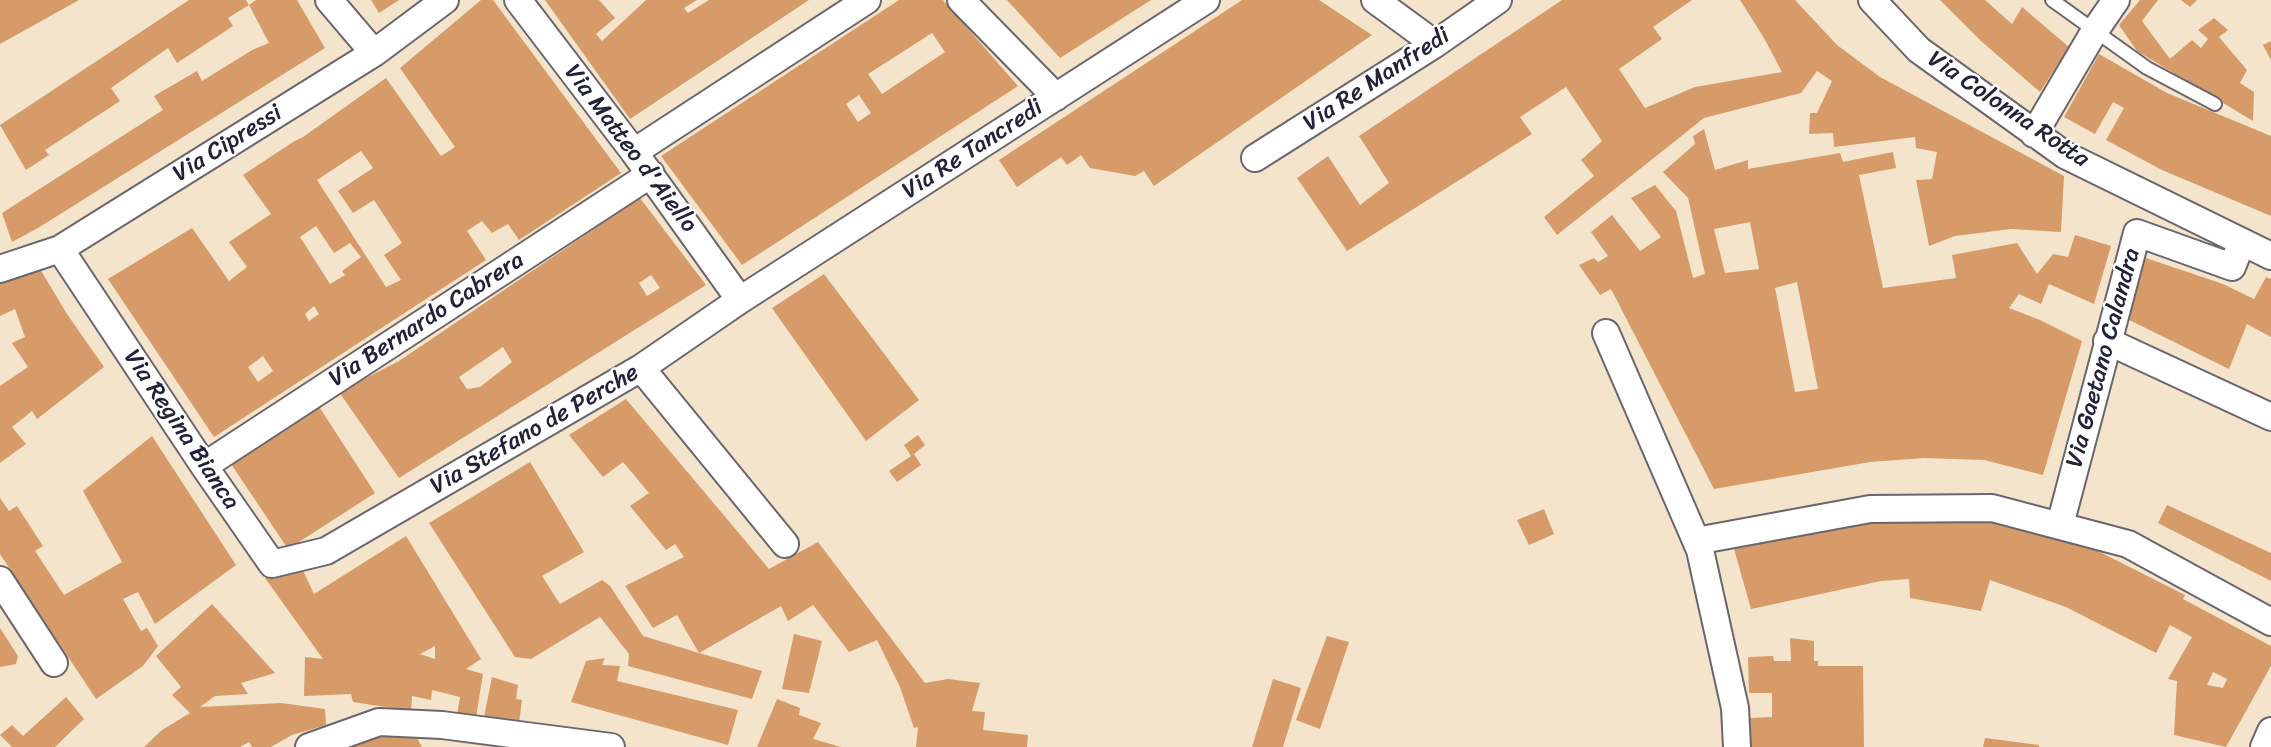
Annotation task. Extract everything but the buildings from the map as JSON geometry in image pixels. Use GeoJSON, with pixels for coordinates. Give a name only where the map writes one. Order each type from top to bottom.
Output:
{"type":"FeatureCollection","features":[{"type":"Feature","properties":{"kind":"street"},"geometry":{"type":"LineString","coordinates":[[329,0],[374,53]]}},
{"type":"Feature","properties":{"kind":"street","name":"Via Cipressi"},"geometry":{"type":"LineString","coordinates":[[0,269],[60,249],[374,53],[445,0]]}},
{"type":"Feature","properties":{"kind":"street","name":"Via Matteo d'Aiello"},"geometry":{"type":"LineString","coordinates":[[518,0],[651,174],[740,300]]}},
{"type":"Feature","properties":{"kind":"street"},"geometry":{"type":"LineString","coordinates":[[634,152],[867,0]]}},
{"type":"Feature","properties":{"kind":"street"},"geometry":{"type":"LineString","coordinates":[[961,0],[1056,97]]}},
{"type":"Feature","properties":{"kind":"street","name":"Via Re Tancredi"},"geometry":{"type":"LineString","coordinates":[[740,300],[1206,0]]}},
{"type":"Feature","properties":{"kind":"street"},"geometry":{"type":"LineString","coordinates":[[1375,0],[1435,44]]}},
{"type":"Feature","properties":{"kind":"street","name":"Via Re Manfredi"},"geometry":{"type":"LineString","coordinates":[[1255,158],[1435,44],[1498,0]]}},
{"type":"Feature","properties":{"kind":"street","name":"Via Colonna Rotta"},"geometry":{"type":"LineString","coordinates":[[1872,0],[1919,50],[2065,155],[2271,256]]}},
{"type":"Feature","properties":{"kind":"street"},"geometry":{"type":"LineString","coordinates":[[2034,134],[2116,0]]}},
{"type":"Feature","properties":{"kind":"street","name":"Via Bernardo Cabrera"},"geometry":{"type":"LineString","coordinates":[[204,466],[651,174]]}},
{"type":"Feature","properties":{"kind":"street","name":"Via Gaetano Calandra"},"geometry":{"type":"LineString","coordinates":[[2060,525],[2137,233],[2232,267],[2242,242]]}},
{"type":"Feature","properties":{"kind":"street","name":"Via Regina Bianca"},"geometry":{"type":"LineString","coordinates":[[60,249],[272,564],[326,551]]}},
{"type":"Feature","properties":{"kind":"street","name":"Via Stefano de Perche"},"geometry":{"type":"LineString","coordinates":[[326,551],[641,368],[740,300]]}},
{"type":"Feature","properties":{"kind":"street"},"geometry":{"type":"LineString","coordinates":[[1606,333],[1700,550],[1735,708],[1737,747]]}},
{"type":"Feature","properties":{"kind":"street"},"geometry":{"type":"LineString","coordinates":[[2107,341],[2271,417]]}},
{"type":"Feature","properties":{"kind":"street"},"geometry":{"type":"LineString","coordinates":[[641,368],[785,544]]}},
{"type":"Feature","properties":{"kind":"street"},"geometry":{"type":"LineString","coordinates":[[1696,541],[1870,509],[1992,508],[2128,544],[2271,622]]}},
{"type":"Feature","properties":{"kind":"street"},"geometry":{"type":"LineString","coordinates":[[0,580],[54,663]]}},
{"type":"Feature","properties":{"kind":"street"},"geometry":{"type":"LineString","coordinates":[[309,747],[379,722],[442,725],[611,747]]}},
{"type":"Feature","properties":{"kind":"street"},"geometry":{"type":"LineString","coordinates":[[2264,747],[2271,731]]}},
{"type":"Feature","properties":{"kind":"lane"},"geometry":{"type":"LineString","coordinates":[[2052,0],[2147,68],[2215,104]]}}]}
